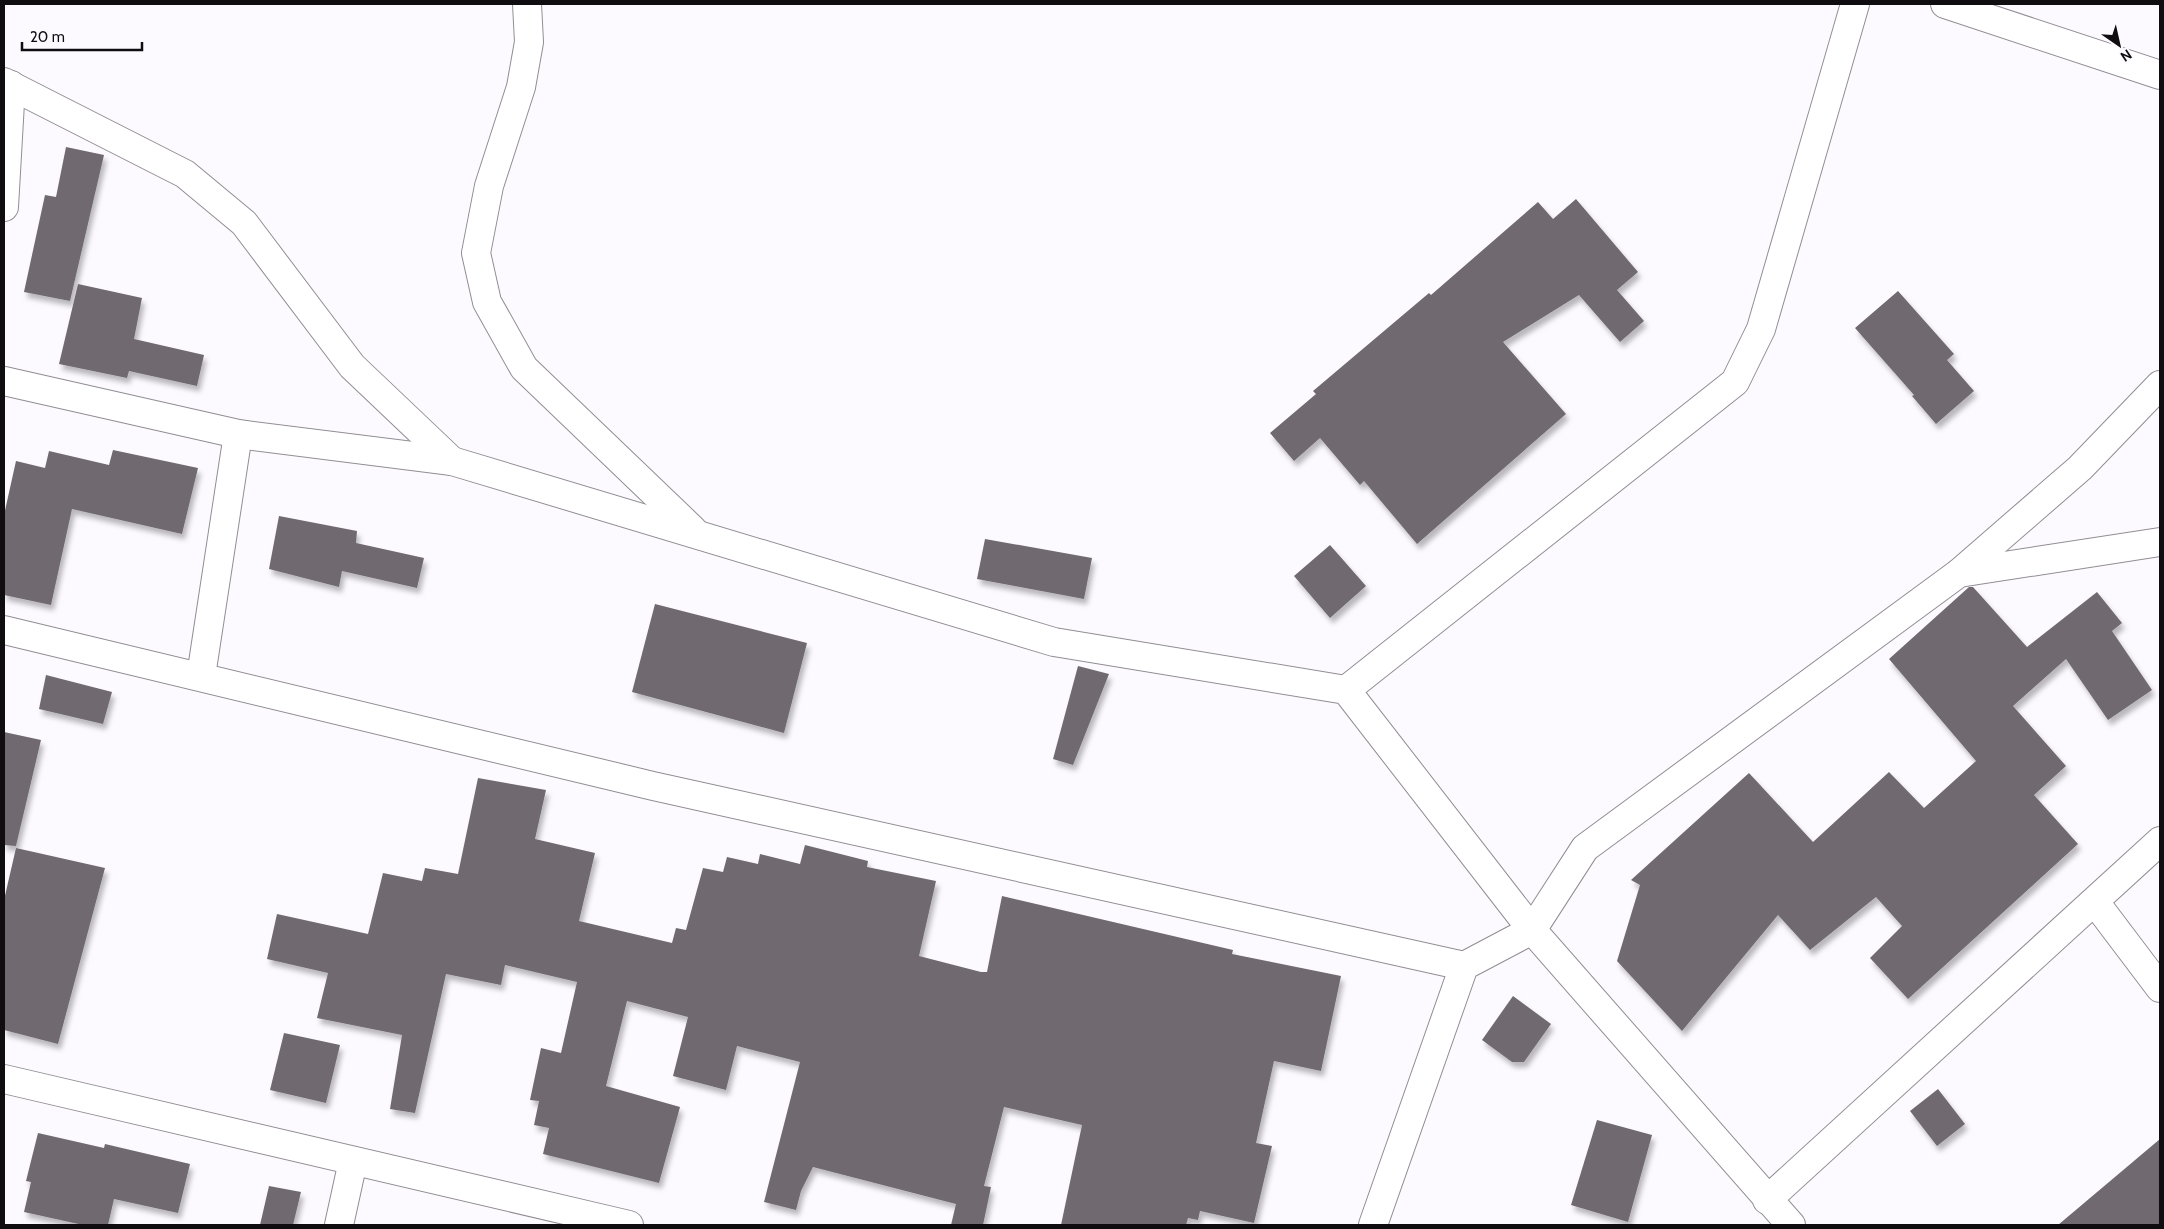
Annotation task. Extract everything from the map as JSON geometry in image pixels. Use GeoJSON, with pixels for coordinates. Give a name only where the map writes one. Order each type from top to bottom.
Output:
{"type":"FeatureCollection","features":[{"type":"Feature","properties":{"kind":"street"},"geometry":{"type":"LineString","coordinates":[[527,4],[529,42],[522,86],[489,186],[476,253],[486,302],[524,368],[697,534]]}},
{"type":"Feature","properties":{"kind":"street"},"geometry":{"type":"LineString","coordinates":[[1346,690],[1734,382],[1761,329],[1855,4]]}},
{"type":"Feature","properties":{"kind":"street"},"geometry":{"type":"LineString","coordinates":[[1945,4],[2160,75]]}},
{"type":"Feature","properties":{"kind":"street"},"geometry":{"type":"LineString","coordinates":[[4,208],[7,84],[185,174],[244,223],[352,366],[452,461]]}},
{"type":"Feature","properties":{"kind":"street"},"geometry":{"type":"LineString","coordinates":[[4,381],[238,434],[452,461],[1054,642],[1346,690],[1532,930],[1767,1200],[1791,1225]]}},
{"type":"Feature","properties":{"kind":"street"},"geometry":{"type":"LineString","coordinates":[[4,630],[653,786],[1464,966],[1532,930],[1585,848],[1959,573],[2080,468],[2160,386]]}},
{"type":"Feature","properties":{"kind":"street"},"geometry":{"type":"LineString","coordinates":[[201,676],[238,434]]}},
{"type":"Feature","properties":{"kind":"street"},"geometry":{"type":"LineString","coordinates":[[1959,573],[2160,542]]}},
{"type":"Feature","properties":{"kind":"street"},"geometry":{"type":"LineString","coordinates":[[1767,1200],[2160,841]]}},
{"type":"Feature","properties":{"kind":"street"},"geometry":{"type":"LineString","coordinates":[[2095,902],[2160,988]]}},
{"type":"Feature","properties":{"kind":"street"},"geometry":{"type":"LineString","coordinates":[[1373,1225],[1464,966]]}},
{"type":"Feature","properties":{"kind":"street"},"geometry":{"type":"LineString","coordinates":[[4,1079],[629,1225]]}},
{"type":"Feature","properties":{"kind":"street"},"geometry":{"type":"LineString","coordinates":[[339,1225],[353,1161]]}},
{"type":"Feature","properties":{"kind":"building"},"geometry":{"type":"Polygon","coordinates":[[[66,147],[104,155],[70,301],[24,292],[45,195],[56,197],[66,147]]]}},
{"type":"Feature","properties":{"kind":"building"},"geometry":{"type":"Polygon","coordinates":[[[1576,199],[1638,272],[1617,290],[1644,321],[1620,342],[1579,295],[1503,342],[1566,414],[1417,544],[1364,481],[1360,485],[1320,438],[1294,461],[1270,433],[1316,394],[1313,391],[1429,293],[1431,295],[1538,202],[1553,219],[1576,199]]]}},
{"type":"Feature","properties":{"kind":"building"},"geometry":{"type":"Polygon","coordinates":[[[78,284],[142,298],[134,339],[204,355],[197,386],[129,371],[127,378],[59,364],[78,284]]]}},
{"type":"Feature","properties":{"kind":"building"},"geometry":{"type":"Polygon","coordinates":[[[1898,291],[1954,354],[1947,360],[1974,391],[1936,424],[1912,396],[1914,395],[1855,328],[1898,291]]]}},
{"type":"Feature","properties":{"kind":"building"},"geometry":{"type":"Polygon","coordinates":[[[113,450],[198,468],[182,534],[72,509],[51,605],[4,595],[4,515],[16,461],[45,468],[49,451],[109,465],[113,450]]]}},
{"type":"Feature","properties":{"kind":"building"},"geometry":{"type":"Polygon","coordinates":[[[279,516],[357,531],[356,543],[424,558],[417,588],[342,571],[339,587],[269,569],[279,516]]]}},
{"type":"Feature","properties":{"kind":"building"},"geometry":{"type":"Polygon","coordinates":[[[985,539],[1092,558],[1084,599],[977,579],[985,539]]]}},
{"type":"Feature","properties":{"kind":"building"},"geometry":{"type":"Polygon","coordinates":[[[1330,545],[1366,586],[1330,618],[1294,576],[1330,545]]]}},
{"type":"Feature","properties":{"kind":"building"},"geometry":{"type":"Polygon","coordinates":[[[1969,587],[1973,587],[2027,647],[2097,592],[2122,623],[2112,631],[2152,690],[2108,720],[2066,659],[2013,706],[2066,766],[2034,795],[2078,844],[1908,999],[1870,958],[1902,926],[1876,897],[1810,950],[1778,915],[1682,1031],[1617,961],[1640,885],[1631,880],[1749,773],[1813,842],[1889,772],[1924,808],[1976,761],[1889,659],[1969,587]]]}},
{"type":"Feature","properties":{"kind":"building"},"geometry":{"type":"Polygon","coordinates":[[[655,604],[807,643],[784,733],[632,692],[655,604]]]}},
{"type":"Feature","properties":{"kind":"building"},"geometry":{"type":"Polygon","coordinates":[[[1078,666],[1109,674],[1073,765],[1053,759],[1078,666]]]}},
{"type":"Feature","properties":{"kind":"building"},"geometry":{"type":"Polygon","coordinates":[[[46,675],[112,692],[103,724],[39,709],[46,675]]]}},
{"type":"Feature","properties":{"kind":"building"},"geometry":{"type":"Polygon","coordinates":[[[4,732],[41,740],[16,846],[4,845],[4,732]]]}},
{"type":"Feature","properties":{"kind":"building"},"geometry":{"type":"Polygon","coordinates":[[[478,778],[546,790],[535,839],[595,853],[579,921],[672,943],[676,928],[686,930],[703,868],[723,872],[727,857],[758,864],[760,854],[800,864],[805,845],[868,861],[867,867],[936,881],[919,956],[981,972],[987,972],[1002,896],[1233,950],[1232,954],[1341,976],[1321,1071],[1274,1061],[1256,1143],[1272,1146],[1254,1223],[1200,1211],[1198,1220],[1188,1218],[1186,1225],[1061,1225],[1082,1125],[1004,1107],[984,1186],[991,1187],[983,1225],[951,1225],[956,1204],[813,1167],[801,1191],[796,1210],[764,1202],[800,1062],[737,1046],[726,1090],[673,1076],[688,1017],[627,1001],[606,1086],[680,1107],[659,1183],[543,1154],[549,1128],[534,1125],[539,1101],[530,1100],[541,1048],[561,1053],[577,982],[505,965],[501,985],[446,974],[415,1113],[390,1109],[402,1035],[317,1018],[328,973],[267,959],[277,914],[368,934],[383,873],[422,881],[425,868],[458,874],[478,778]]]}},
{"type":"Feature","properties":{"kind":"building"},"geometry":{"type":"Polygon","coordinates":[[[16,848],[105,868],[58,1044],[4,1030],[4,900],[16,848]]]}},
{"type":"Feature","properties":{"kind":"building"},"geometry":{"type":"Polygon","coordinates":[[[1513,996],[1551,1024],[1524,1062],[1512,1062],[1482,1040],[1513,996]]]}},
{"type":"Feature","properties":{"kind":"building"},"geometry":{"type":"Polygon","coordinates":[[[284,1033],[340,1045],[326,1103],[270,1090],[284,1033]]]}},
{"type":"Feature","properties":{"kind":"building"},"geometry":{"type":"Polygon","coordinates":[[[1938,1089],[1965,1124],[1937,1146],[1910,1111],[1938,1089]]]}},
{"type":"Feature","properties":{"kind":"building"},"geometry":{"type":"Polygon","coordinates":[[[1597,1120],[1652,1135],[1628,1222],[1571,1205],[1597,1120]]]}},
{"type":"Feature","properties":{"kind":"building"},"geometry":{"type":"Polygon","coordinates":[[[38,1133],[104,1148],[105,1144],[190,1164],[178,1213],[114,1199],[108,1225],[83,1225],[24,1212],[31,1182],[26,1181],[38,1133]]]}},
{"type":"Feature","properties":{"kind":"building"},"geometry":{"type":"Polygon","coordinates":[[[2160,1139],[2160,1225],[2058,1225],[2160,1139]]]}},
{"type":"Feature","properties":{"kind":"building"},"geometry":{"type":"Polygon","coordinates":[[[269,1186],[301,1192],[293,1225],[260,1225],[269,1186]]]}}]}
